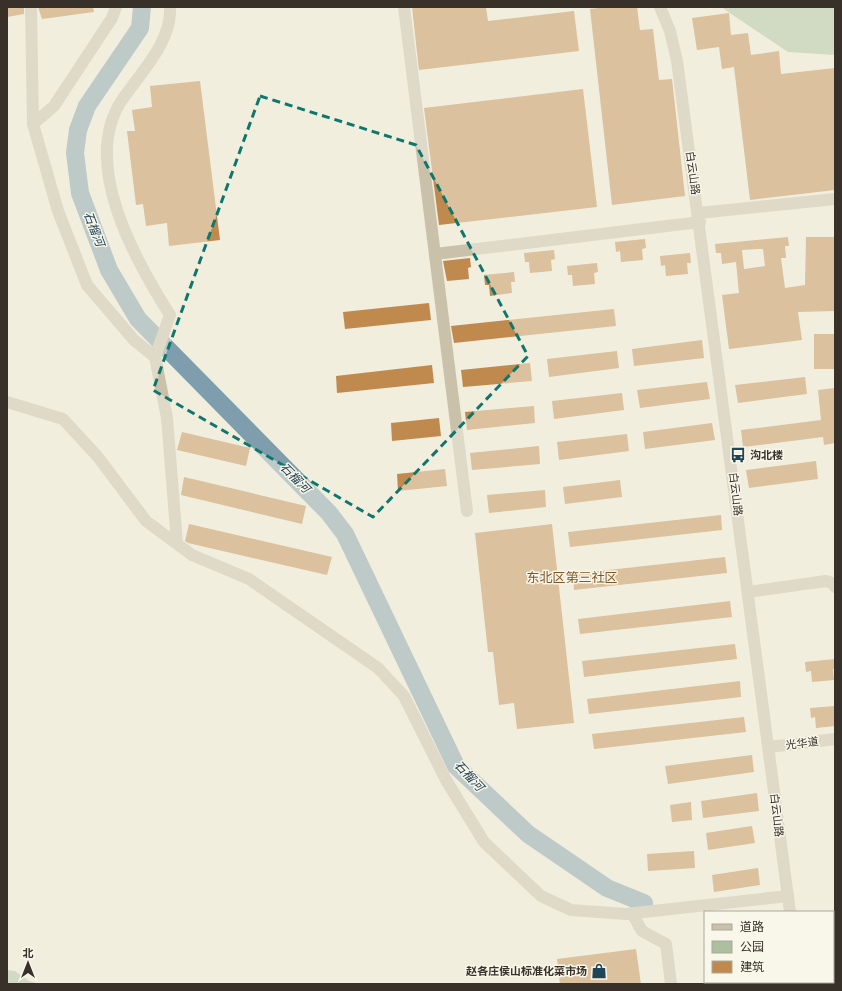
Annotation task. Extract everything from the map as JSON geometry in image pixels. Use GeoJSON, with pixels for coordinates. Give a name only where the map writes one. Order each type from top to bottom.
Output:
{"type":"FeatureCollection","features":[{"type":"Feature","properties":{"kind":"street"},"geometry":{"type":"LineString","coordinates":[[31,7],[33,124],[58,211],[87,285],[134,340],[156,355]]}},
{"type":"Feature","properties":{"kind":"street"},"geometry":{"type":"LineString","coordinates":[[33,124],[54,106],[112,18],[116,7]]}},
{"type":"Feature","properties":{"kind":"street"},"geometry":{"type":"LineString","coordinates":[[170,7],[171,16],[162,41],[144,70],[121,101],[112,122],[107,171],[112,194],[130,245],[150,283],[170,315],[156,355],[167,418],[177,543]]}},
{"type":"Feature","properties":{"kind":"street"},"geometry":{"type":"LineString","coordinates":[[404,7],[467,511]]}},
{"type":"Feature","properties":{"kind":"street","name":"白云山路"},"geometry":{"type":"LineString","coordinates":[[660,7],[670,31],[677,61],[699,217],[790,911]]}},
{"type":"Feature","properties":{"kind":"street"},"geometry":{"type":"LineString","coordinates":[[435,254],[835,198]]}},
{"type":"Feature","properties":{"kind":"street"},"geometry":{"type":"LineString","coordinates":[[7,402],[63,419],[98,457],[146,521],[192,554],[250,579],[378,668],[404,696],[446,780],[484,842],[541,896],[571,910],[632,913],[718,908],[788,896]]}},
{"type":"Feature","properties":{"kind":"street"},"geometry":{"type":"LineString","coordinates":[[748,592],[826,581],[832,583],[835,587]]}},
{"type":"Feature","properties":{"kind":"street","name":"光华道"},"geometry":{"type":"LineString","coordinates":[[768,747],[835,739]]}},
{"type":"Feature","properties":{"kind":"street"},"geometry":{"type":"LineString","coordinates":[[632,913],[642,931],[666,944],[671,984]]}},
{"type":"Feature","properties":{"kind":"highlighted area"},"geometry":{"type":"Polygon","coordinates":[[[260,96],[416,145],[528,356],[373,517],[153,390],[260,96]]]}},
{"type":"Feature","properties":{"kind":"green space"},"geometry":{"type":"Polygon","coordinates":[[[721,7],[835,7],[835,55],[788,52],[721,7]]]}},
{"type":"Feature","properties":{"kind":"green space"},"geometry":{"type":"Polygon","coordinates":[[[7,970],[15,971],[29,981],[40,984],[7,984],[7,970]]]}},
{"type":"Feature","properties":{"kind":"building"},"geometry":{"type":"Polygon","coordinates":[[[7,7],[24,7],[24,14],[7,17],[7,7]]]}},
{"type":"Feature","properties":{"kind":"building"},"geometry":{"type":"Polygon","coordinates":[[[38,7],[93,7],[94,12],[42,19],[38,7]]]}},
{"type":"Feature","properties":{"kind":"building"},"geometry":{"type":"Polygon","coordinates":[[[412,7],[486,7],[488,21],[574,11],[579,51],[419,70],[412,7]]]}},
{"type":"Feature","properties":{"kind":"building"},"geometry":{"type":"Polygon","coordinates":[[[606,7],[637,7],[640,30],[653,29],[659,80],[672,79],[685,196],[612,205],[590,9],[606,7]]]}},
{"type":"Feature","properties":{"kind":"building"},"geometry":{"type":"Polygon","coordinates":[[[729,13],[731,35],[748,33],[751,55],[779,51],[781,74],[835,68],[835,190],[750,200],[734,67],[722,69],[719,47],[697,50],[692,18],[729,13]]]}},
{"type":"Feature","properties":{"kind":"building"},"geometry":{"type":"Polygon","coordinates":[[[200,81],[220,240],[169,246],[167,223],[146,226],[143,204],[136,205],[127,131],[135,131],[132,110],[152,107],[150,86],[200,81]]]}},
{"type":"Feature","properties":{"kind":"building"},"geometry":{"type":"Polygon","coordinates":[[[583,89],[597,207],[439,225],[424,108],[583,89]]]}},
{"type":"Feature","properties":{"kind":"building"},"geometry":{"type":"Polygon","coordinates":[[[788,237],[789,246],[785,246],[786,258],[781,258],[785,288],[805,285],[806,237],[835,237],[835,311],[798,312],[802,340],[729,349],[722,295],[739,293],[736,262],[722,264],[721,253],[716,253],[715,244],[788,237]],[[763,249],[742,250],[744,269],[765,266],[763,249]]]}},
{"type":"Feature","properties":{"kind":"building"},"geometry":{"type":"Polygon","coordinates":[[[645,239],[646,248],[642,249],[643,260],[621,262],[620,251],[616,252],[615,242],[645,239]]]}},
{"type":"Feature","properties":{"kind":"building"},"geometry":{"type":"Polygon","coordinates":[[[554,250],[555,259],[551,260],[552,271],[530,273],[529,262],[525,262],[524,253],[554,250]]]}},
{"type":"Feature","properties":{"kind":"building"},"geometry":{"type":"Polygon","coordinates":[[[690,253],[691,263],[687,263],[688,274],[666,276],[665,265],[661,266],[660,256],[690,253]]]}},
{"type":"Feature","properties":{"kind":"building"},"geometry":{"type":"Polygon","coordinates":[[[470,258],[471,267],[468,268],[469,279],[447,281],[443,261],[470,258]]]}},
{"type":"Feature","properties":{"kind":"building"},"geometry":{"type":"Polygon","coordinates":[[[597,263],[598,272],[594,273],[595,284],[573,286],[572,275],[568,275],[567,266],[597,263]]]}},
{"type":"Feature","properties":{"kind":"building"},"geometry":{"type":"Polygon","coordinates":[[[514,272],[515,282],[511,282],[512,293],[490,296],[489,285],[485,285],[484,275],[514,272]]]}},
{"type":"Feature","properties":{"kind":"building"},"geometry":{"type":"Polygon","coordinates":[[[429,303],[431,320],[345,329],[343,312],[429,303]]]}},
{"type":"Feature","properties":{"kind":"building"},"geometry":{"type":"Polygon","coordinates":[[[614,309],[616,326],[454,343],[451,326],[614,309]]]}},
{"type":"Feature","properties":{"kind":"building"},"geometry":{"type":"Polygon","coordinates":[[[814,334],[835,334],[835,369],[814,369],[814,334]]]}},
{"type":"Feature","properties":{"kind":"building"},"geometry":{"type":"Polygon","coordinates":[[[702,340],[704,358],[634,366],[632,349],[702,340]]]}},
{"type":"Feature","properties":{"kind":"building"},"geometry":{"type":"Polygon","coordinates":[[[617,351],[619,368],[549,377],[547,359],[617,351]]]}},
{"type":"Feature","properties":{"kind":"building"},"geometry":{"type":"Polygon","coordinates":[[[530,363],[532,381],[463,387],[461,370],[530,363]]]}},
{"type":"Feature","properties":{"kind":"building"},"geometry":{"type":"Polygon","coordinates":[[[432,365],[434,383],[337,393],[336,376],[432,365]]]}},
{"type":"Feature","properties":{"kind":"building"},"geometry":{"type":"Polygon","coordinates":[[[805,377],[807,394],[738,403],[735,385],[805,377]]]}},
{"type":"Feature","properties":{"kind":"building"},"geometry":{"type":"Polygon","coordinates":[[[707,382],[710,399],[640,408],[637,390],[707,382]]]}},
{"type":"Feature","properties":{"kind":"building"},"geometry":{"type":"Polygon","coordinates":[[[835,388],[835,443],[824,445],[823,437],[743,447],[741,430],[821,420],[818,390],[835,388]]]}},
{"type":"Feature","properties":{"kind":"building"},"geometry":{"type":"Polygon","coordinates":[[[622,393],[624,410],[554,419],[552,401],[622,393]]]}},
{"type":"Feature","properties":{"kind":"building"},"geometry":{"type":"Polygon","coordinates":[[[534,406],[535,423],[467,430],[465,412],[534,406]]]}},
{"type":"Feature","properties":{"kind":"building"},"geometry":{"type":"Polygon","coordinates":[[[439,418],[441,436],[392,441],[391,423],[439,418]]]}},
{"type":"Feature","properties":{"kind":"building"},"geometry":{"type":"Polygon","coordinates":[[[712,423],[715,440],[645,449],[643,432],[712,423]]]}},
{"type":"Feature","properties":{"kind":"building"},"geometry":{"type":"Polygon","coordinates":[[[182,432],[250,448],[246,466],[177,450],[182,432]]]}},
{"type":"Feature","properties":{"kind":"building"},"geometry":{"type":"Polygon","coordinates":[[[627,434],[629,451],[559,460],[557,442],[627,434]]]}},
{"type":"Feature","properties":{"kind":"building"},"geometry":{"type":"Polygon","coordinates":[[[539,446],[540,464],[472,470],[470,453],[539,446]]]}},
{"type":"Feature","properties":{"kind":"building"},"geometry":{"type":"Polygon","coordinates":[[[816,461],[818,479],[749,488],[746,470],[816,461]]]}},
{"type":"Feature","properties":{"kind":"building"},"geometry":{"type":"Polygon","coordinates":[[[445,469],[447,486],[398,491],[397,474],[445,469]]]}},
{"type":"Feature","properties":{"kind":"building"},"geometry":{"type":"Polygon","coordinates":[[[184,477],[306,506],[302,524],[181,495],[184,477]]]}},
{"type":"Feature","properties":{"kind":"building"},"geometry":{"type":"Polygon","coordinates":[[[620,480],[622,497],[565,504],[563,487],[620,480]]]}},
{"type":"Feature","properties":{"kind":"building"},"geometry":{"type":"Polygon","coordinates":[[[545,490],[546,507],[489,513],[487,495],[545,490]]]}},
{"type":"Feature","properties":{"kind":"building"},"geometry":{"type":"Polygon","coordinates":[[[721,515],[722,530],[570,547],[568,532],[721,515]]]}},
{"type":"Feature","properties":{"kind":"building"},"geometry":{"type":"Polygon","coordinates":[[[189,524],[332,557],[327,575],[188,543],[185,541],[189,524]]]}},
{"type":"Feature","properties":{"kind":"building"},"geometry":{"type":"Polygon","coordinates":[[[552,524],[574,723],[517,729],[514,703],[499,705],[493,652],[488,652],[475,533],[552,524]]]}},
{"type":"Feature","properties":{"kind":"building"},"geometry":{"type":"Polygon","coordinates":[[[725,557],[727,573],[574,590],[573,574],[725,557]]]}},
{"type":"Feature","properties":{"kind":"building"},"geometry":{"type":"Polygon","coordinates":[[[730,601],[732,617],[580,634],[578,619],[730,601]]]}},
{"type":"Feature","properties":{"kind":"building"},"geometry":{"type":"Polygon","coordinates":[[[735,644],[737,659],[584,677],[582,661],[735,644]]]}},
{"type":"Feature","properties":{"kind":"building"},"geometry":{"type":"Polygon","coordinates":[[[835,659],[835,669],[833,669],[834,680],[812,682],[811,671],[806,672],[805,662],[835,659]]]}},
{"type":"Feature","properties":{"kind":"building"},"geometry":{"type":"Polygon","coordinates":[[[740,681],[741,697],[589,714],[587,699],[740,681]]]}},
{"type":"Feature","properties":{"kind":"building"},"geometry":{"type":"Polygon","coordinates":[[[835,706],[835,726],[816,728],[815,717],[811,718],[810,708],[835,706]]]}},
{"type":"Feature","properties":{"kind":"building"},"geometry":{"type":"Polygon","coordinates":[[[744,717],[746,732],[594,749],[592,734],[744,717]]]}},
{"type":"Feature","properties":{"kind":"building"},"geometry":{"type":"Polygon","coordinates":[[[752,755],[754,772],[668,784],[665,766],[752,755]]]}},
{"type":"Feature","properties":{"kind":"building"},"geometry":{"type":"Polygon","coordinates":[[[757,793],[759,811],[703,818],[701,801],[757,793]]]}},
{"type":"Feature","properties":{"kind":"building"},"geometry":{"type":"Polygon","coordinates":[[[691,802],[692,820],[672,822],[670,805],[691,802]]]}},
{"type":"Feature","properties":{"kind":"building"},"geometry":{"type":"Polygon","coordinates":[[[752,826],[755,843],[708,850],[706,833],[752,826]]]}},
{"type":"Feature","properties":{"kind":"building"},"geometry":{"type":"Polygon","coordinates":[[[694,851],[695,868],[648,871],[647,854],[694,851]]]}},
{"type":"Feature","properties":{"kind":"building"},"geometry":{"type":"Polygon","coordinates":[[[758,868],[760,885],[714,892],[712,875],[758,868]]]}},
{"type":"Feature","properties":{"kind":"building","name":"赵各庄侯山标准化菜市场"},"geometry":{"type":"Polygon","coordinates":[[[636,949],[641,984],[560,984],[557,959],[636,949]]]}},
{"type":"Feature","properties":{"kind":"waterway","name":"石榴河"},"geometry":{"type":"LineString","coordinates":[[142,7],[140,28],[87,106],[78,130],[75,153],[80,193],[109,270],[138,319],[329,513],[345,534],[456,766],[528,834],[607,888],[644,903]]}},
{"type":"Feature","properties":{"kind":"place","name":"沟北楼"},"geometry":{"type":"Point","coordinates":[738,455]}},
{"type":"Feature","properties":{"kind":"place","name":"赵各庄侯山标准化菜市场"},"geometry":{"type":"Point","coordinates":[599,971]}},
{"type":"Feature","properties":{"kind":"district","name":"东北区第三社区"},"geometry":{"type":"Point","coordinates":[572,577]}}]}
